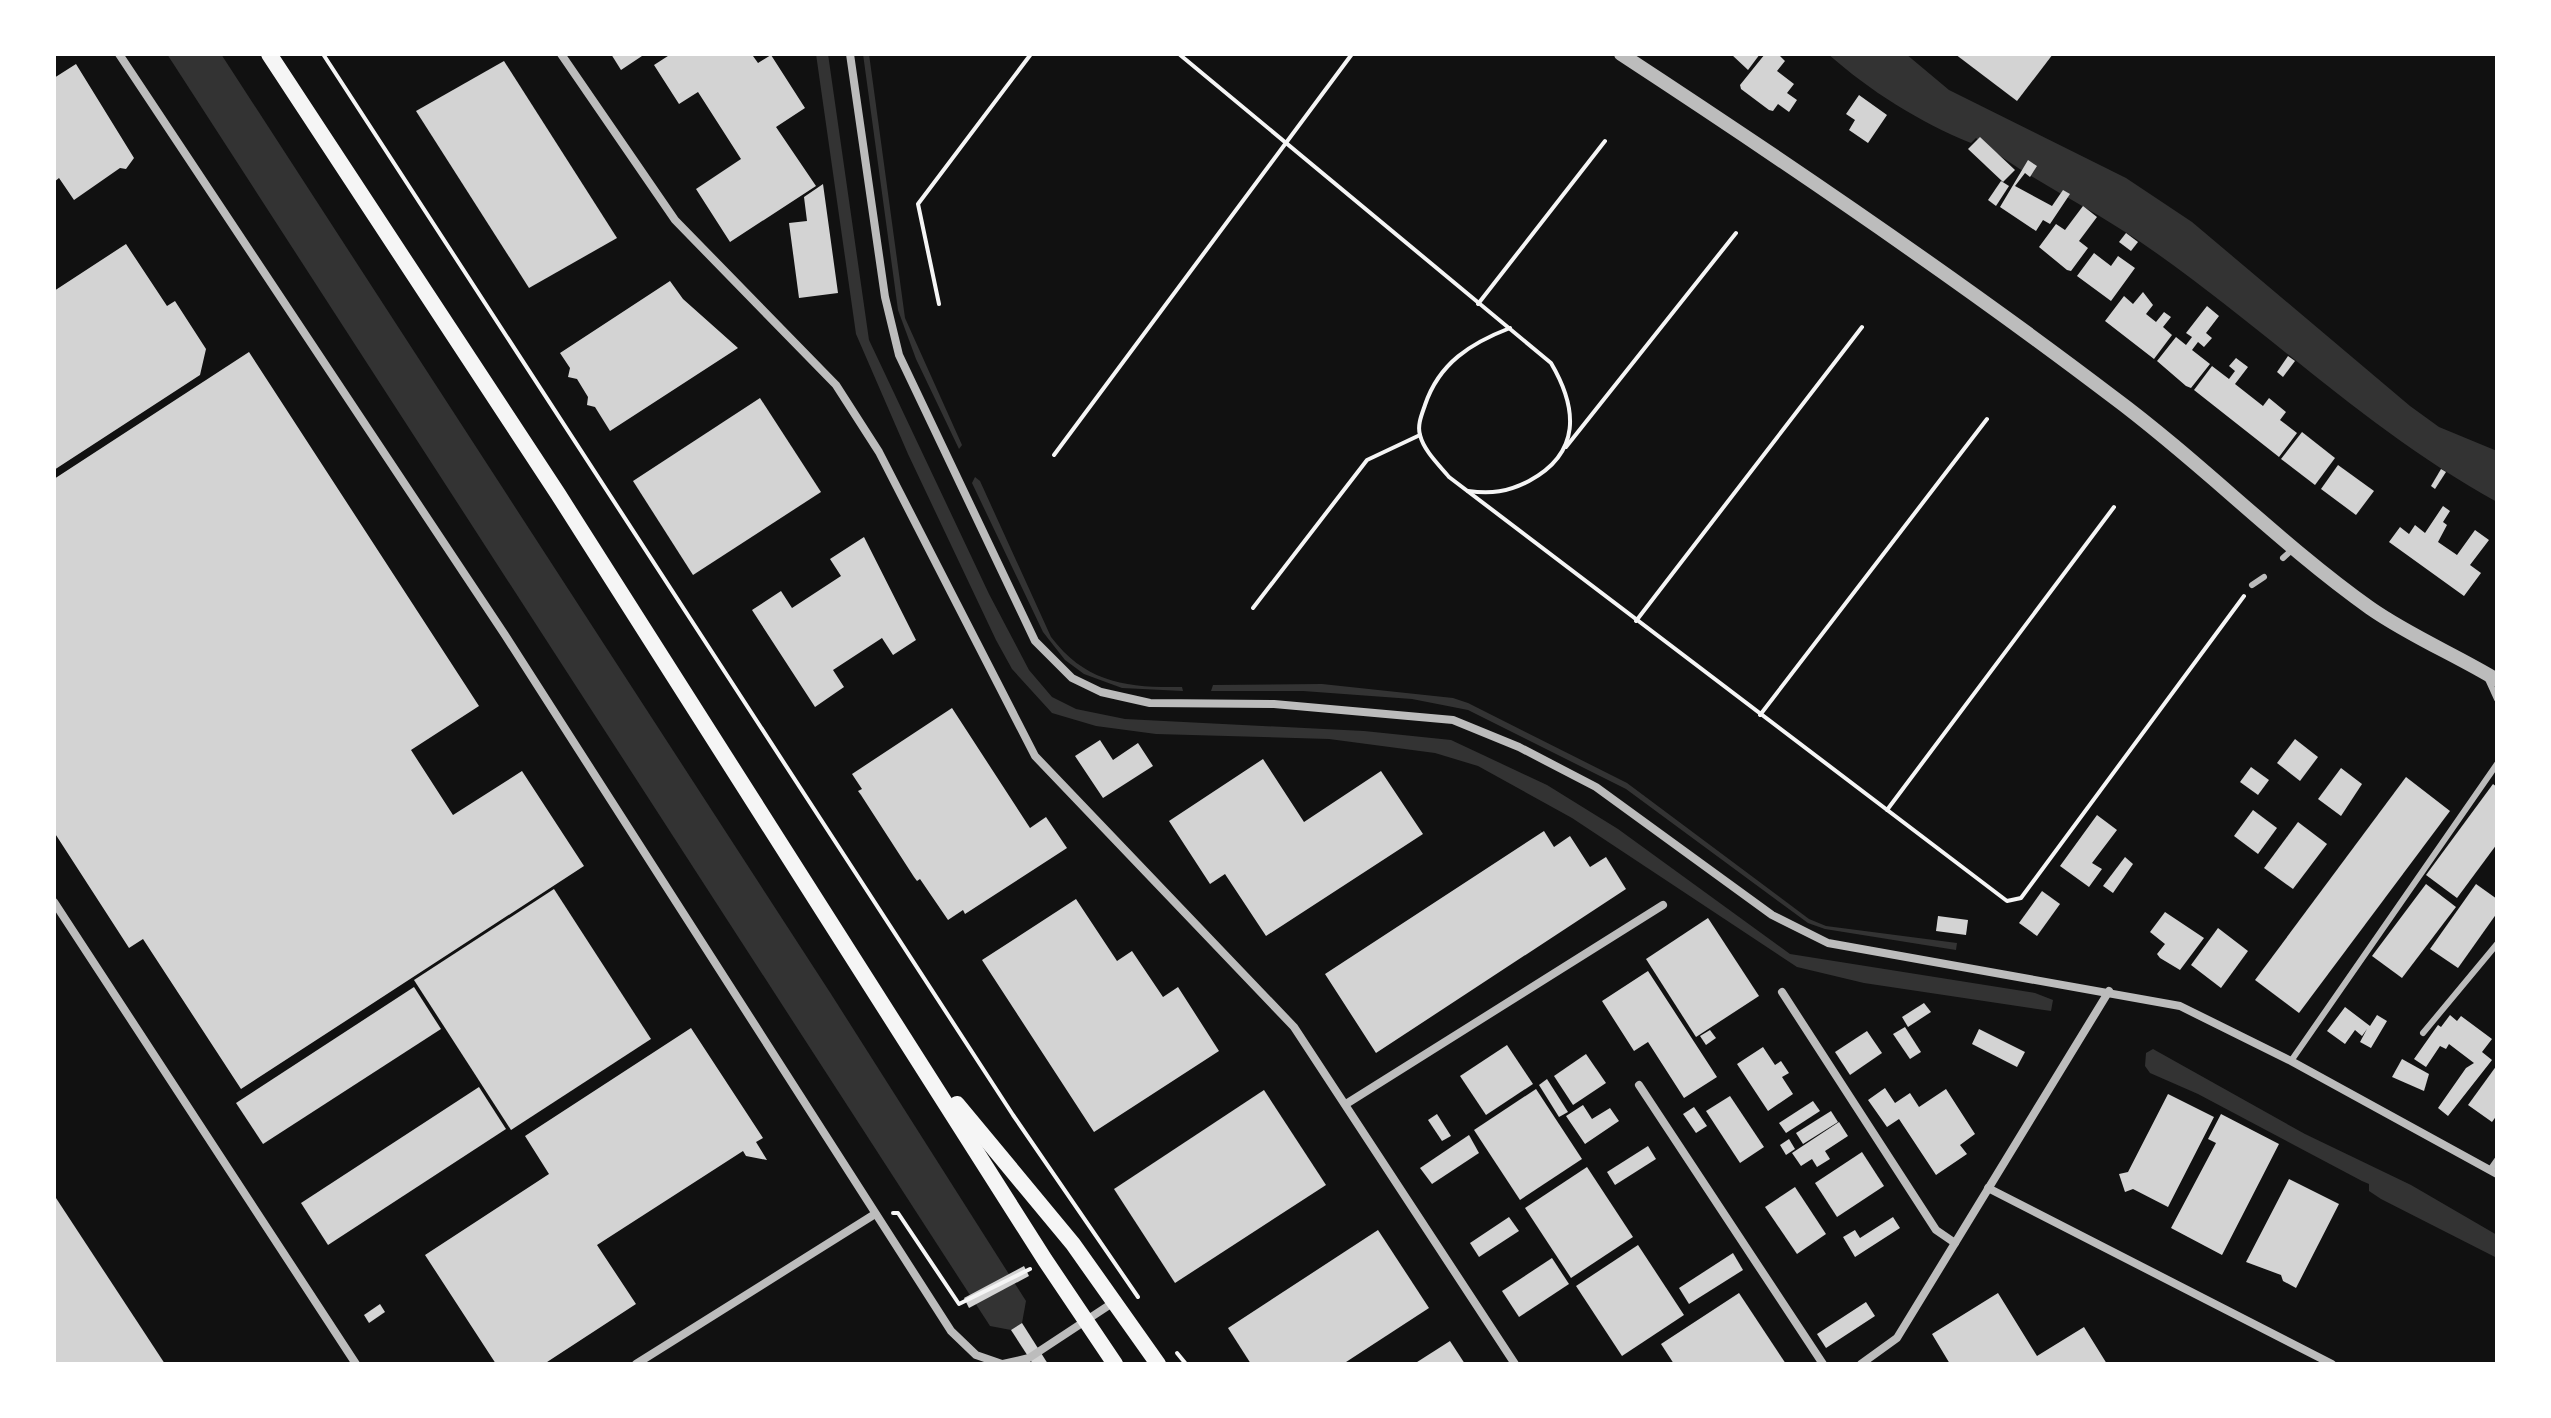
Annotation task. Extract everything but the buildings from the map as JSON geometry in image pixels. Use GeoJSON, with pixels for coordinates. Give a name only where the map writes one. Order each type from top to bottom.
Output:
{"type":"FeatureCollection","features":[{"type":"Feature","properties":{"kind":"main road"},"geometry":{"type":"LineString","coordinates":[[269,54],[558,494],[1115,1364]]}},
{"type":"Feature","properties":{"kind":"main road"},"geometry":{"type":"LineString","coordinates":[[916,1054],[1073,1244],[1158,1364]]}},
{"type":"Feature","properties":{"kind":"street"},"geometry":{"type":"LineString","coordinates":[[119,54],[514,647],[951,1331],[976,1355],[1002,1364],[1029,1358],[1114,1302]]}},
{"type":"Feature","properties":{"kind":"street"},"geometry":{"type":"LineString","coordinates":[[561,54],[675,220],[836,385],[879,452],[1035,756],[1294,1027],[1515,1364]]}},
{"type":"Feature","properties":{"kind":"street"},"geometry":{"type":"LineString","coordinates":[[850,54],[885,297],[899,355],[1035,641],[1072,678],[1101,692],[1150,703],[1274,704],[1453,720],[1519,747],[1596,787],[1780,921],[1828,943],[2180,1006],[2291,1061],[2493,1172]]}},
{"type":"Feature","properties":{"kind":"street"},"geometry":{"type":"LineString","coordinates":[[1621,54],[1794,167],[2089,378],[2151,425],[2288,553],[2372,609],[2491,676]]}},
{"type":"Feature","properties":{"kind":"street"},"geometry":{"type":"LineString","coordinates":[[54,902],[356,1364]]}},
{"type":"Feature","properties":{"kind":"street"},"geometry":{"type":"LineString","coordinates":[[1346,1104],[1663,905]]}},
{"type":"Feature","properties":{"kind":"street"},"geometry":{"type":"LineString","coordinates":[[1861,1364],[1897,1338],[2109,991]]}},
{"type":"Feature","properties":{"kind":"street"},"geometry":{"type":"LineString","coordinates":[[1782,992],[1936,1230],[1955,1243]]}},
{"type":"Feature","properties":{"kind":"street"},"geometry":{"type":"LineString","coordinates":[[1639,1085],[1823,1364]]}},
{"type":"Feature","properties":{"kind":"street"},"geometry":{"type":"LineString","coordinates":[[1988,1188],[2332,1364]]}},
{"type":"Feature","properties":{"kind":"street"},"geometry":{"type":"LineString","coordinates":[[636,1364],[875,1214]]}},
{"type":"Feature","properties":{"kind":"lane"},"geometry":{"type":"LineString","coordinates":[[2252,585],[2264,577]]}},
{"type":"Feature","properties":{"kind":"lane"},"geometry":{"type":"LineString","coordinates":[[2491,676],[2497,699]]}},
{"type":"Feature","properties":{"kind":"lane"},"geometry":{"type":"LineString","coordinates":[[2291,1061],[2497,764]]}},
{"type":"Feature","properties":{"kind":"lane"},"geometry":{"type":"LineString","coordinates":[[2423,1033],[2497,944]]}},
{"type":"Feature","properties":{"kind":"lane"},"geometry":{"type":"LineString","coordinates":[[2493,1172],[2497,1160]]}},
{"type":"Feature","properties":{"kind":"path"},"geometry":{"type":"LineString","coordinates":[[323,54],[1013,1115],[1145,1307]]}},
{"type":"Feature","properties":{"kind":"path"},"geometry":{"type":"LineString","coordinates":[[939,304],[918,204],[1031,54]]}},
{"type":"Feature","properties":{"kind":"path"},"geometry":{"type":"LineString","coordinates":[[1179,54],[1551,363],[1565,386],[1572,419],[1559,456]]}},
{"type":"Feature","properties":{"kind":"path"},"geometry":{"type":"LineString","coordinates":[[1054,455],[1352,54]]}},
{"type":"Feature","properties":{"kind":"path"},"geometry":{"type":"LineString","coordinates":[[1478,304],[1605,141]]}},
{"type":"Feature","properties":{"kind":"path"},"geometry":{"type":"LineString","coordinates":[[1466,490],[1489,494],[1513,489],[1552,467],[1736,233]]}},
{"type":"Feature","properties":{"kind":"path"},"geometry":{"type":"LineString","coordinates":[[1636,621],[1862,327]]}},
{"type":"Feature","properties":{"kind":"path"},"geometry":{"type":"LineString","coordinates":[[1510,328],[1477,340],[1446,364],[1429,391],[1420,419],[1420,435],[1449,477],[2007,901],[2021,898],[2252,585]]}},
{"type":"Feature","properties":{"kind":"path"},"geometry":{"type":"LineString","coordinates":[[1760,715],[1987,419]]}},
{"type":"Feature","properties":{"kind":"path"},"geometry":{"type":"LineString","coordinates":[[1253,608],[1367,460],[1420,435]]}},
{"type":"Feature","properties":{"kind":"path"},"geometry":{"type":"LineString","coordinates":[[1887,810],[2114,507]]}},
{"type":"Feature","properties":{"kind":"path"},"geometry":{"type":"LineString","coordinates":[[966,1302],[1027,1271]]}},
{"type":"Feature","properties":{"kind":"path"},"geometry":{"type":"LineString","coordinates":[[1170,1342],[1186,1364]]}},
{"type":"Feature","properties":{"kind":"shaded area"},"geometry":{"type":"Polygon","coordinates":[[[167,54],[221,54],[831,994],[1026,1301],[1022,1323],[1011,1330],[990,1326],[167,54]]]}},
{"type":"Feature","properties":{"kind":"shaded area"},"geometry":{"type":"Polygon","coordinates":[[[816,54],[828,54],[869,340],[989,594],[1029,670],[1052,697],[1076,709],[1125,719],[1364,731],[1451,740],[1547,785],[1618,829],[1790,954],[2035,993],[2053,1000],[2051,1011],[1864,983],[1797,967],[1572,818],[1478,766],[1435,753],[1329,739],[1156,734],[1096,726],[1052,713],[1012,669],[996,640],[908,454],[856,334],[816,54]]]}},
{"type":"Feature","properties":{"kind":"shaded area"},"geometry":{"type":"Polygon","coordinates":[[[863,54],[869,54],[905,318],[962,445],[959,449],[916,359],[898,310],[863,54]]]}},
{"type":"Feature","properties":{"kind":"shaded area"},"geometry":{"type":"Polygon","coordinates":[[[1828,54],[1906,54],[1949,90],[2126,178],[2192,222],[2410,406],[2439,427],[2497,451],[2497,502],[2403,443],[2139,241],[2015,166],[1976,138],[1971,143],[1896,104],[1828,54]]]}},
{"type":"Feature","properties":{"kind":"shaded area"},"geometry":{"type":"Polygon","coordinates":[[[975,477],[980,481],[1051,637],[1064,652],[1078,664],[1109,680],[1143,686],[1182,687],[1183,691],[1122,688],[1084,674],[1065,660],[1043,632],[972,483],[975,477]]]}},
{"type":"Feature","properties":{"kind":"shaded area"},"geometry":{"type":"Polygon","coordinates":[[[1322,684],[1453,698],[1468,703],[1627,783],[1809,919],[1826,926],[1957,943],[1956,950],[1825,929],[1808,923],[1626,789],[1468,710],[1412,699],[1303,691],[1211,691],[1213,685],[1322,684]]]}},
{"type":"Feature","properties":{"kind":"shaded area"},"geometry":{"type":"Polygon","coordinates":[[[2153,1049],[2305,1134],[2411,1185],[2497,1235],[2497,1258],[2381,1199],[2369,1191],[2369,1184],[2198,1094],[2150,1073],[2145,1066],[2146,1053],[2153,1049]]]}}]}
